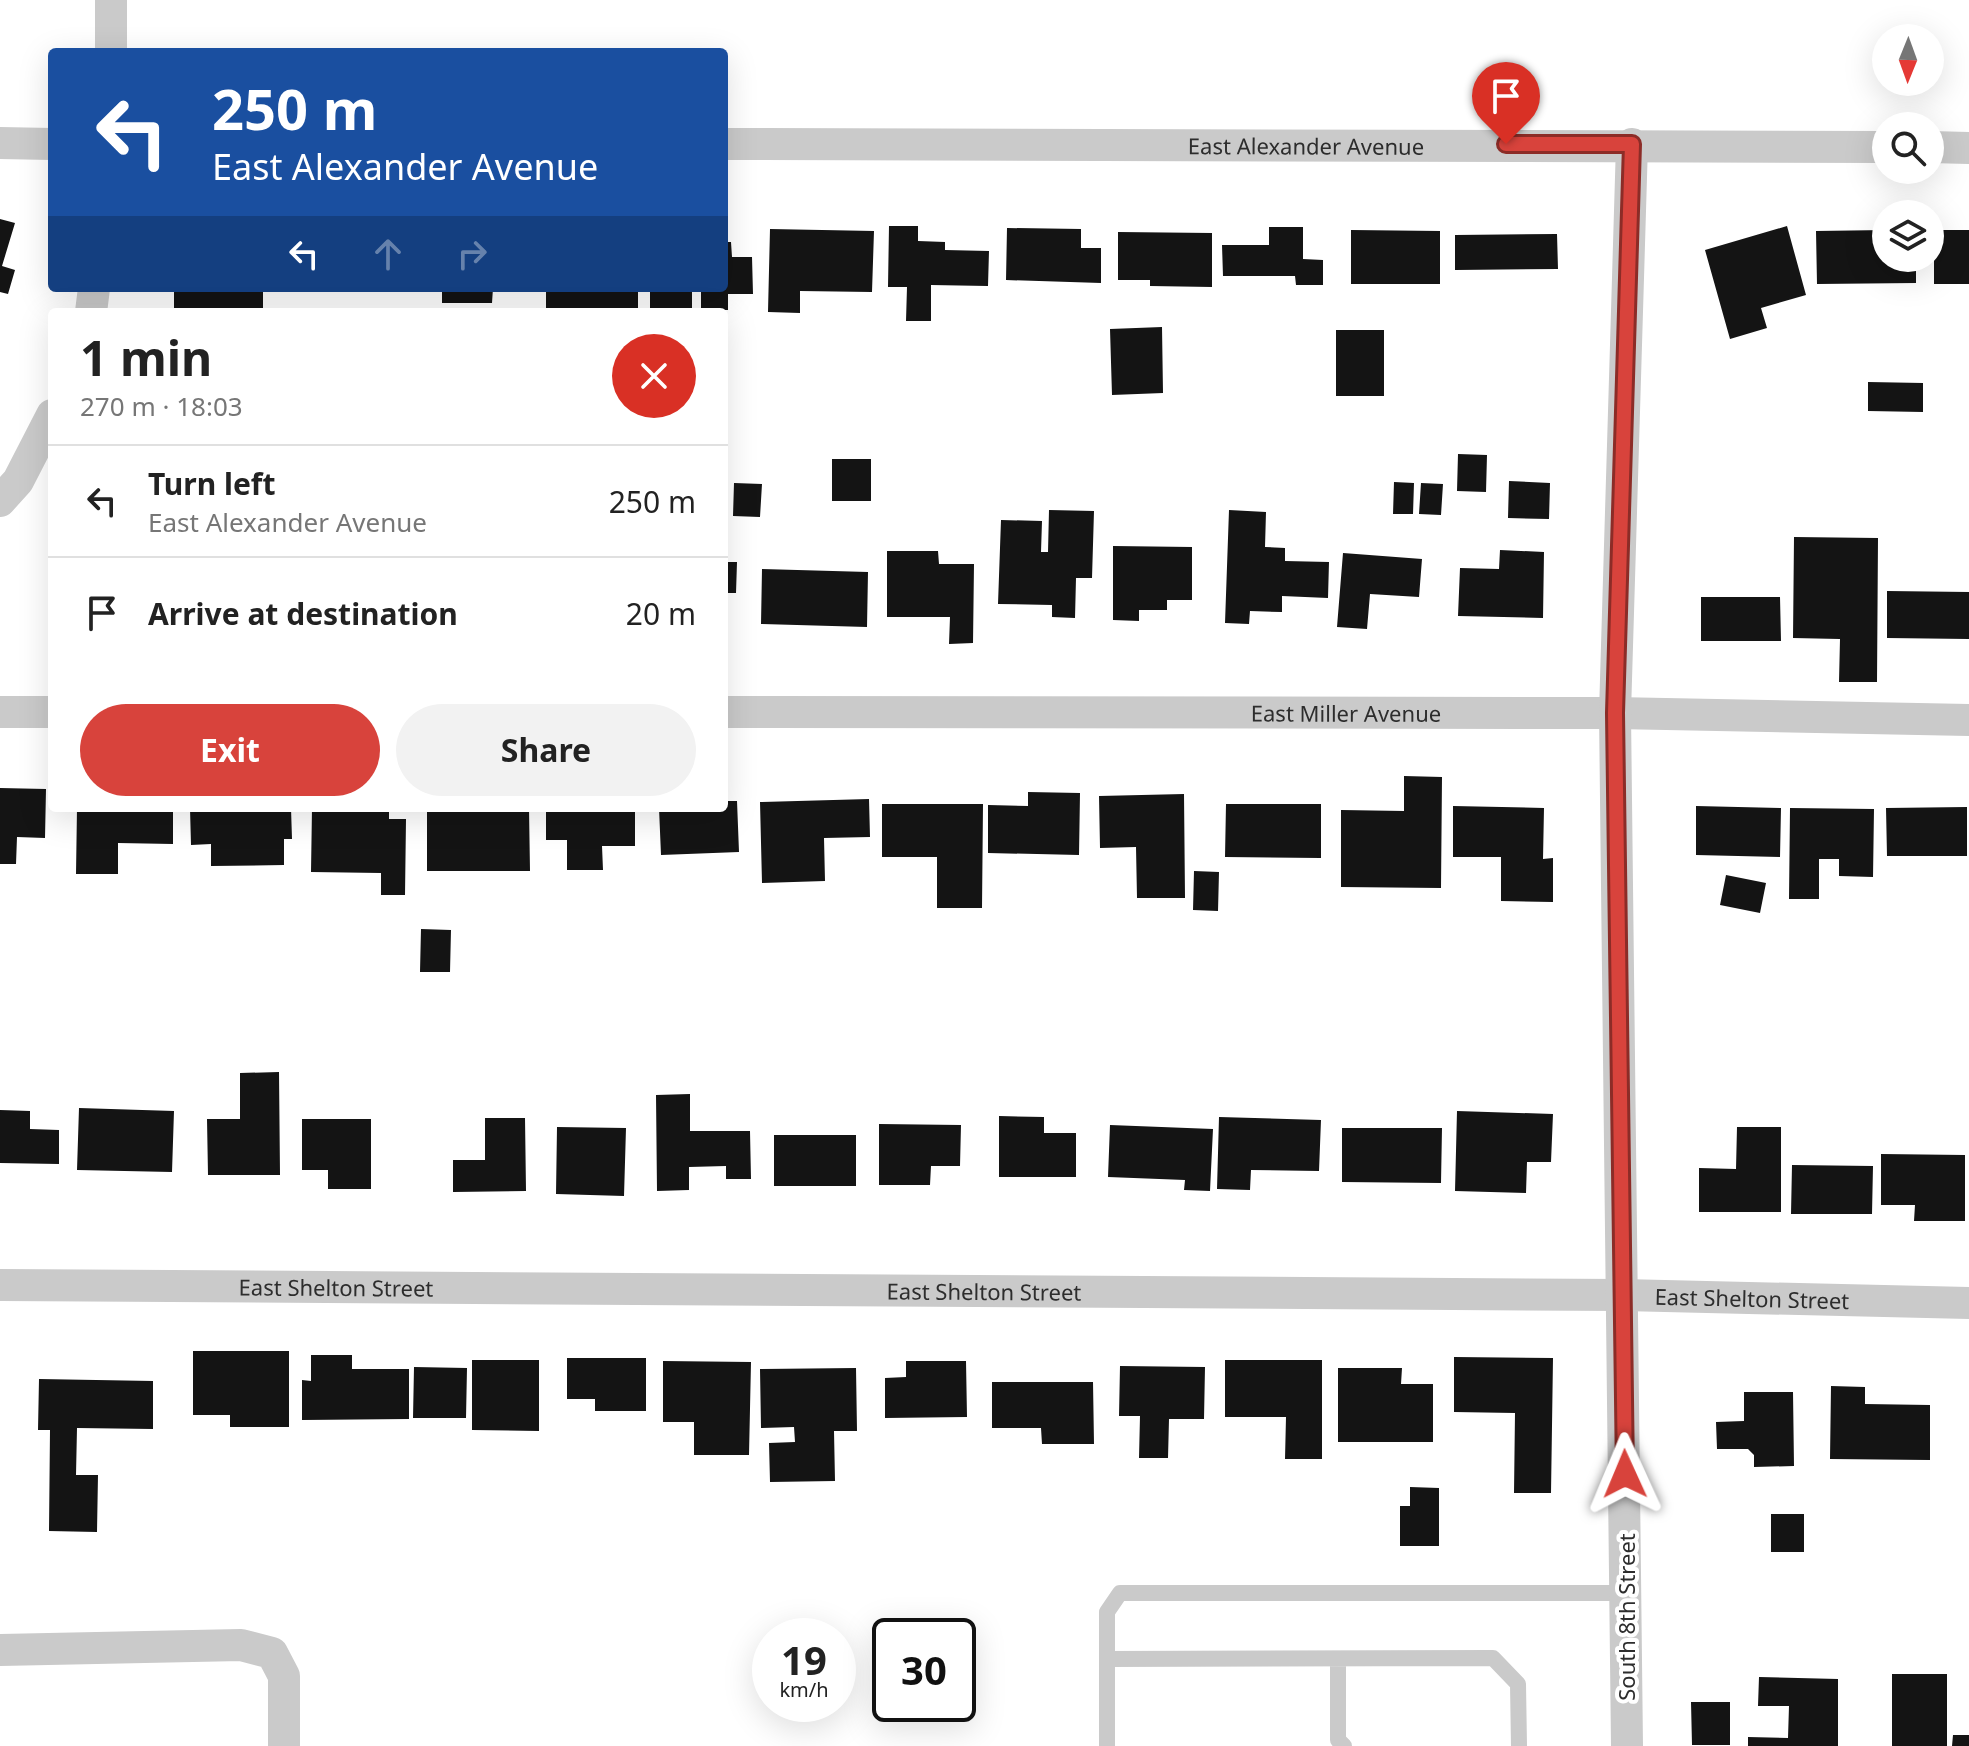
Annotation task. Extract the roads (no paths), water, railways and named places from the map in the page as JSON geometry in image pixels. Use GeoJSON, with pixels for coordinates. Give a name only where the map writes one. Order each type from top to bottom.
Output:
{"type":"FeatureCollection","features":[{"type":"Feature","properties":{"kind":"street"},"geometry":{"type":"LineString","coordinates":[[111,0],[111,48]]}},
{"type":"Feature","properties":{"kind":"street"},"geometry":{"type":"LineString","coordinates":[[0,143],[48,144]]}},
{"type":"Feature","properties":{"kind":"street","name":"East Alexander Avenue"},"geometry":{"type":"LineString","coordinates":[[728,144],[1872,147]]}},
{"type":"Feature","properties":{"kind":"street","name":"South 8th Street"},"geometry":{"type":"LineString","coordinates":[[1627,1746],[1615,713],[1632,144]]}},
{"type":"Feature","properties":{"kind":"street"},"geometry":{"type":"LineString","coordinates":[[1944,147],[1969,148]]}},
{"type":"Feature","properties":{"kind":"street"},"geometry":{"type":"LineString","coordinates":[[0,501],[18,481],[48,423]]}},
{"type":"Feature","properties":{"kind":"street"},"geometry":{"type":"LineString","coordinates":[[0,712],[48,712]]}},
{"type":"Feature","properties":{"kind":"street","name":"East Miller Avenue"},"geometry":{"type":"LineString","coordinates":[[728,712],[1615,713],[1969,720]]}},
{"type":"Feature","properties":{"kind":"street","name":"East Shelton Street"},"geometry":{"type":"LineString","coordinates":[[0,1285],[1623,1295],[1969,1303]]}},
{"type":"Feature","properties":{"kind":"street"},"geometry":{"type":"LineString","coordinates":[[0,1650],[241,1645],[272,1653],[284,1676],[284,1746]]}},
{"type":"Feature","properties":{"kind":"lane"},"geometry":{"type":"LineString","coordinates":[[1107,1746],[1107,1612],[1120,1593],[1625,1593]]}},
{"type":"Feature","properties":{"kind":"lane"},"geometry":{"type":"LineString","coordinates":[[1107,1659],[1493,1658],[1518,1684],[1519,1746]]}},
{"type":"Feature","properties":{"kind":"lane"},"geometry":{"type":"LineString","coordinates":[[1338,1659],[1338,1740],[1344,1746]]}}]}
